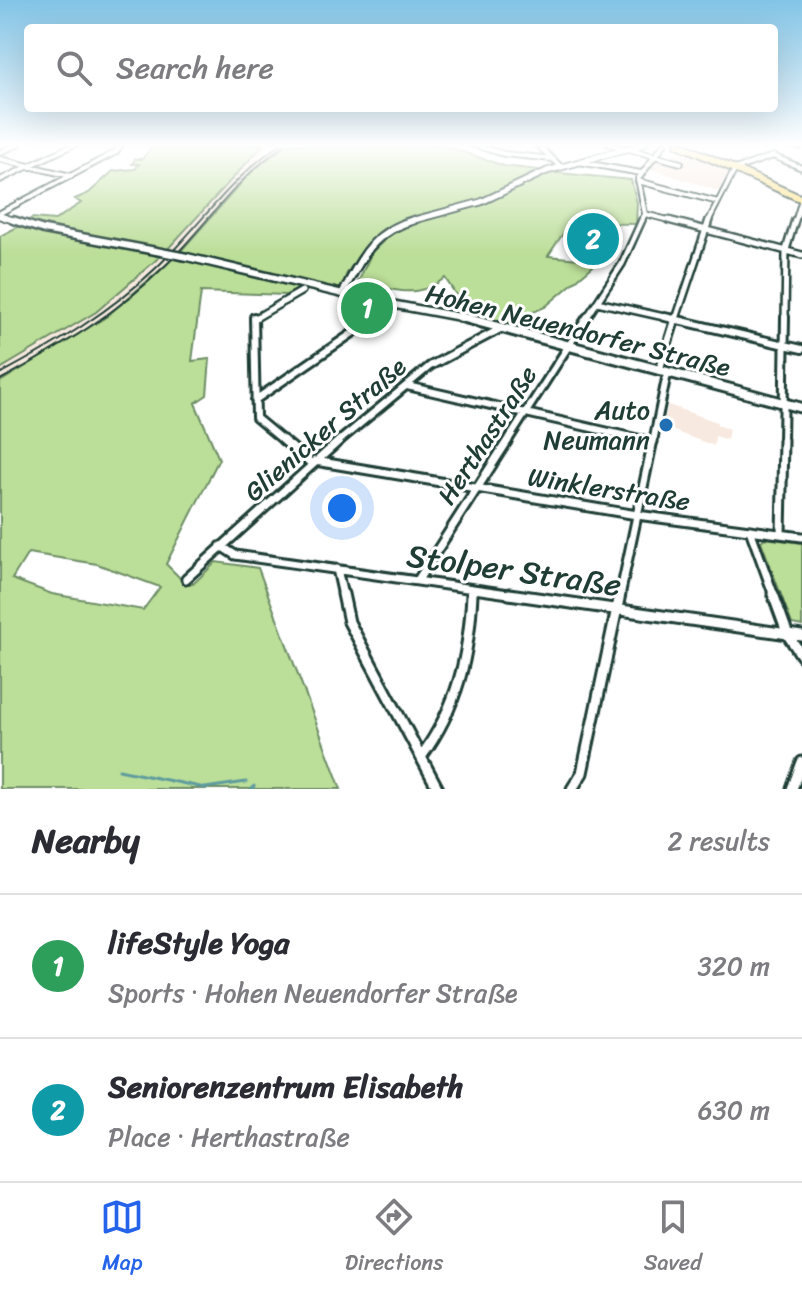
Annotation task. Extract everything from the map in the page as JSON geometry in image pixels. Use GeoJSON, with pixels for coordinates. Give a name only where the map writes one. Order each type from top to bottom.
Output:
{"type":"FeatureCollection","features":[{"type":"Feature","properties":{"kind":"main road"},"geometry":{"type":"LineString","coordinates":[[342,294],[370,244],[391,227],[422,215],[485,200],[529,181]]}},
{"type":"Feature","properties":{"kind":"main road"},"geometry":{"type":"LineString","coordinates":[[761,181],[802,199]]}},
{"type":"Feature","properties":{"kind":"main road","name":"Hohen Neuendorfer Straße"},"geometry":{"type":"LineString","coordinates":[[0,215],[44,230],[187,257],[305,288],[502,328],[567,348],[802,408]]}},
{"type":"Feature","properties":{"kind":"street"},"geometry":{"type":"LineString","coordinates":[[0,215],[62,181]]}},
{"type":"Feature","properties":{"kind":"street"},"geometry":{"type":"LineString","coordinates":[[718,202],[638,181],[645,214],[802,255]]}},
{"type":"Feature","properties":{"kind":"street"},"geometry":{"type":"LineString","coordinates":[[572,789],[582,773],[653,442],[663,373],[675,320],[705,229],[729,181]]}},
{"type":"Feature","properties":{"kind":"street"},"geometry":{"type":"LineString","coordinates":[[781,534],[786,250],[802,199]]}},
{"type":"Feature","properties":{"kind":"street","name":"Herthastraße"},"geometry":{"type":"LineString","coordinates":[[418,580],[622,264],[645,214]]}},
{"type":"Feature","properties":{"kind":"street"},"geometry":{"type":"LineString","coordinates":[[305,288],[254,317],[255,400],[256,418],[314,462]]}},
{"type":"Feature","properties":{"kind":"street"},"geometry":{"type":"LineString","coordinates":[[597,302],[802,349]]}},
{"type":"Feature","properties":{"kind":"street"},"geometry":{"type":"LineString","coordinates":[[255,400],[394,305]]}},
{"type":"Feature","properties":{"kind":"street","name":"Glienicker Straße"},"geometry":{"type":"LineString","coordinates":[[186,579],[314,462],[430,366],[502,328]]}},
{"type":"Feature","properties":{"kind":"street"},"geometry":{"type":"LineString","coordinates":[[406,386],[653,442]]}},
{"type":"Feature","properties":{"kind":"street","name":"Winklerstraße"},"geometry":{"type":"LineString","coordinates":[[314,462],[637,515],[802,537]]}},
{"type":"Feature","properties":{"kind":"street"},"geometry":{"type":"LineString","coordinates":[[750,530],[788,635],[802,656]]}},
{"type":"Feature","properties":{"kind":"street","name":"Stolper Straße"},"geometry":{"type":"LineString","coordinates":[[221,546],[235,555],[802,636]]}},
{"type":"Feature","properties":{"kind":"street"},"geometry":{"type":"LineString","coordinates":[[337,569],[349,622],[438,789]]}},
{"type":"Feature","properties":{"kind":"street"},"geometry":{"type":"LineString","coordinates":[[421,757],[449,717],[459,693],[466,669],[472,589]]}},
{"type":"Feature","properties":{"kind":"street"},"geometry":{"type":"LineString","coordinates":[[792,789],[802,762]]}},
{"type":"Feature","properties":{"kind":"shaded area"},"geometry":{"type":"Polygon","coordinates":[[[230,181],[243,181],[161,271],[106,317],[0,382],[0,369],[96,312],[149,268],[230,181]]]}},
{"type":"Feature","properties":{"kind":"shaded area"},"geometry":{"type":"Polygon","coordinates":[[[688,181],[724,181],[719,191],[688,181]]]}},
{"type":"Feature","properties":{"kind":"shaded area"},"geometry":{"type":"Polygon","coordinates":[[[668,405],[729,429],[727,440],[715,436],[714,446],[663,427],[668,405]]]}},
{"type":"Feature","properties":{"kind":"green space"},"geometry":{"type":"Polygon","coordinates":[[[102,181],[230,181],[166,251],[27,221],[32,218],[55,220],[81,203],[75,199],[89,193],[102,181]]]}},
{"type":"Feature","properties":{"kind":"green space"},"geometry":{"type":"Polygon","coordinates":[[[243,181],[518,181],[482,199],[414,216],[386,229],[357,259],[346,274],[343,286],[336,288],[179,253],[243,181]]]}},
{"type":"Feature","properties":{"kind":"green space"},"geometry":{"type":"Polygon","coordinates":[[[531,181],[631,181],[637,203],[636,224],[570,223],[548,256],[599,261],[545,307],[506,324],[470,316],[445,278],[416,291],[385,288],[380,299],[353,293],[372,252],[394,231],[432,215],[487,203],[531,181]]]}},
{"type":"Feature","properties":{"kind":"green space"},"geometry":{"type":"Polygon","coordinates":[[[19,226],[163,254],[96,312],[0,369],[0,236],[19,226]]]}},
{"type":"Feature","properties":{"kind":"green space"},"geometry":{"type":"Polygon","coordinates":[[[175,257],[300,288],[286,295],[201,292],[192,361],[210,359],[207,395],[195,403],[219,459],[166,564],[186,584],[193,584],[216,562],[258,568],[341,789],[0,789],[0,382],[106,317],[175,257]],[[28,553],[12,579],[52,594],[143,610],[160,587],[97,564],[28,553]]]}},
{"type":"Feature","properties":{"kind":"green space"},"geometry":{"type":"Polygon","coordinates":[[[765,538],[802,543],[802,626],[792,624],[761,541],[765,538]]]}},
{"type":"Feature","properties":{"kind":"waterway"},"geometry":{"type":"LineString","coordinates":[[119,770],[205,788],[246,782]]}},
{"type":"Feature","properties":{"kind":"tram line"},"geometry":{"type":"LineString","coordinates":[[0,380],[66,342],[128,299],[166,265],[243,181]]}},
{"type":"Feature","properties":{"kind":"railway"},"geometry":{"type":"LineString","coordinates":[[0,374],[42,351],[120,299],[172,252],[237,181]]}},
{"type":"Feature","properties":{"kind":"place","name":"Seniorenzentrum Elisabeth"},"geometry":{"type":"Point","coordinates":[593,239]}},
{"type":"Feature","properties":{"kind":"place","name":"lifeStyle Yoga"},"geometry":{"type":"Point","coordinates":[367,308]}},
{"type":"Feature","properties":{"kind":"place","name":"Auto Neumann"},"geometry":{"type":"Point","coordinates":[666,425]}}]}
